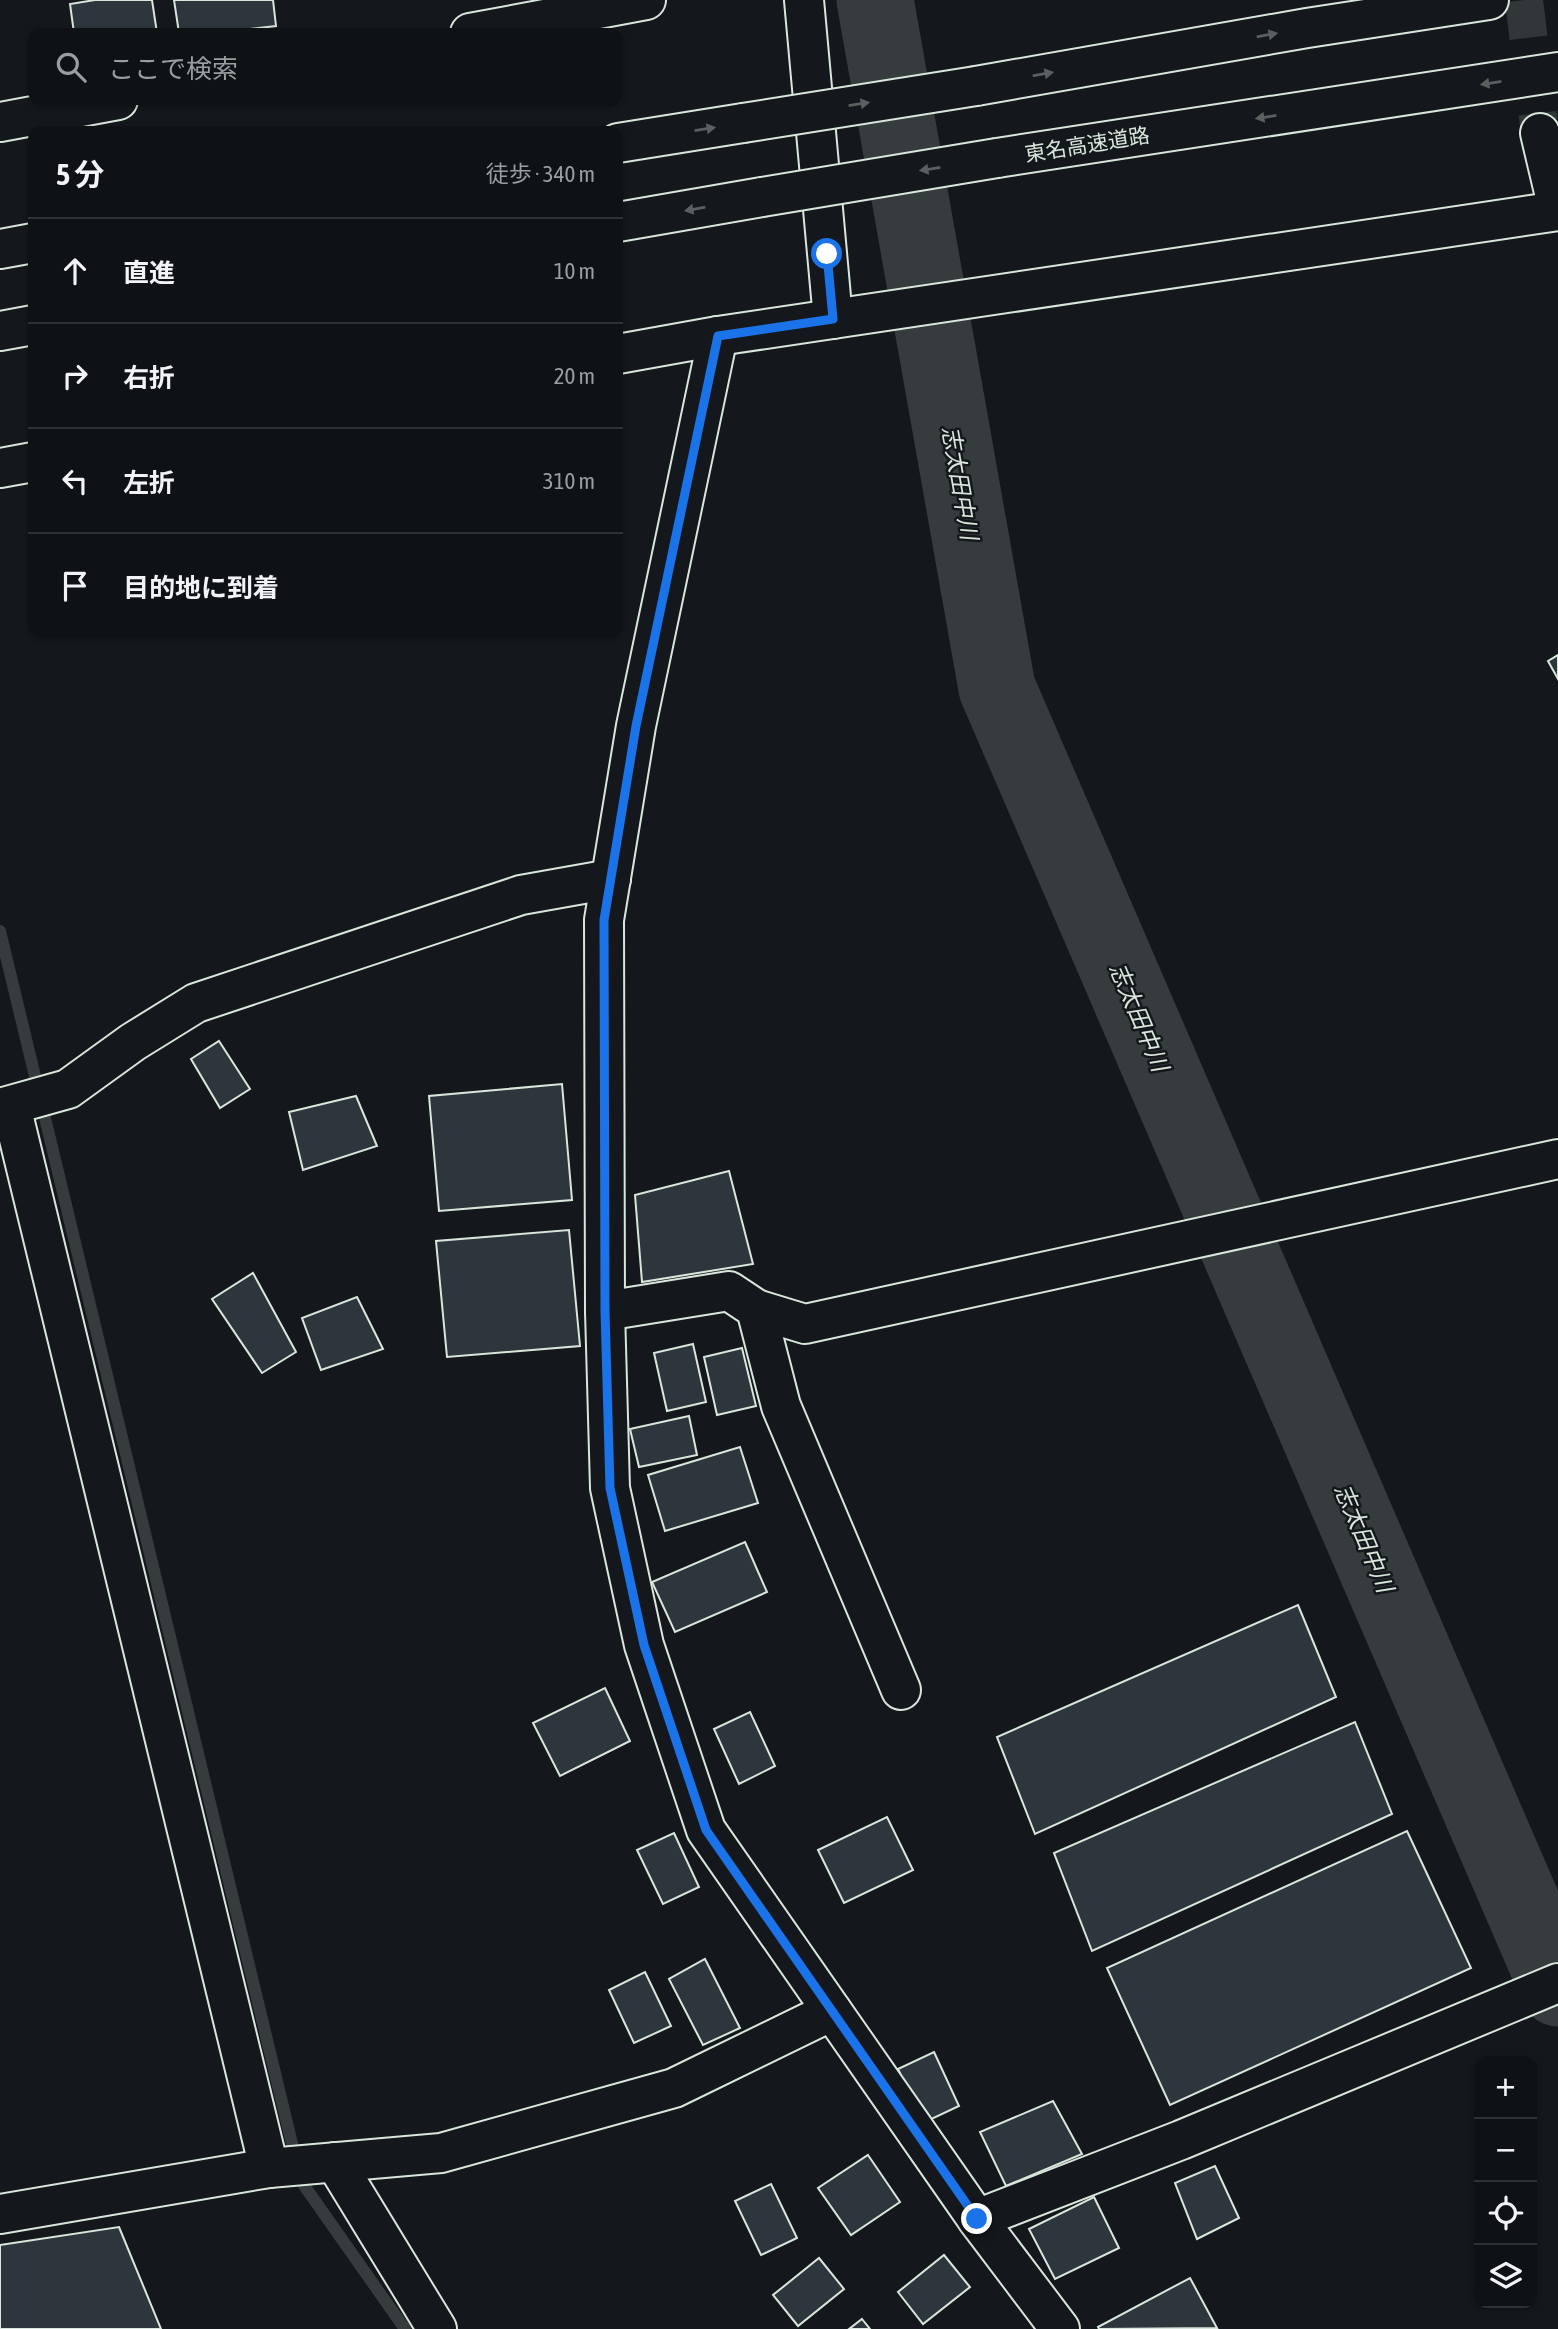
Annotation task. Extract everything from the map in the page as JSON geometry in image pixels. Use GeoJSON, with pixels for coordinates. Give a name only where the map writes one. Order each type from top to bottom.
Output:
{"type":"FeatureCollection","features":[{"type":"Feature","properties":{"kind":"main road"},"geometry":{"type":"LineString","coordinates":[[497,28],[646,0]]}},
{"type":"Feature","properties":{"kind":"main road"},"geometry":{"type":"LineString","coordinates":[[804,0],[833,319]]}},
{"type":"Feature","properties":{"kind":"main road"},"geometry":{"type":"LineString","coordinates":[[623,142],[1489,0]]}},
{"type":"Feature","properties":{"kind":"main road","name":"東名高速道路"},"geometry":{"type":"LineString","coordinates":[[623,221],[997,158],[1558,72]]}},
{"type":"Feature","properties":{"kind":"main road"},"geometry":{"type":"LineString","coordinates":[[0,122],[91,105]]}},
{"type":"Feature","properties":{"kind":"main road"},"geometry":{"type":"LineString","coordinates":[[623,353],[718,336],[1558,210],[1540,133]]}},
{"type":"Feature","properties":{"kind":"main road"},"geometry":{"type":"LineString","coordinates":[[0,249],[28,244]]}},
{"type":"Feature","properties":{"kind":"main road"},"geometry":{"type":"LineString","coordinates":[[0,331],[28,326]]}},
{"type":"Feature","properties":{"kind":"main road"},"geometry":{"type":"LineString","coordinates":[[718,336],[636,726],[604,920],[605,1311],[610,1488],[644,1645],[706,1830],[977,2219],[1060,2329]]}},
{"type":"Feature","properties":{"kind":"main road"},"geometry":{"type":"LineString","coordinates":[[0,468],[28,463]]}},
{"type":"Feature","properties":{"kind":"main road"},"geometry":{"type":"LineString","coordinates":[[269,2168],[5,1107],[68,1089],[133,1042],[195,1003],[521,895],[611,879]]}},
{"type":"Feature","properties":{"kind":"main road"},"geometry":{"type":"LineString","coordinates":[[605,1311],[729,1291],[756,1308],[805,1324],[1558,1159]]}},
{"type":"Feature","properties":{"kind":"main road"},"geometry":{"type":"LineString","coordinates":[[756,1308],[781,1406],[901,1690]]}},
{"type":"Feature","properties":{"kind":"main road"},"geometry":{"type":"LineString","coordinates":[[977,2219],[1181,2140],[1558,1983]]}},
{"type":"Feature","properties":{"kind":"main road"},"geometry":{"type":"LineString","coordinates":[[0,2214],[269,2168],[441,2154],[674,2088],[832,2011]]}},
{"type":"Feature","properties":{"kind":"main road"},"geometry":{"type":"LineString","coordinates":[[335,2162],[438,2329]]}},
{"type":"Feature","properties":{"kind":"building"},"geometry":{"type":"Polygon","coordinates":[[[95,0],[152,0],[156,28],[73,28],[70,4],[95,0]]]}},
{"type":"Feature","properties":{"kind":"building"},"geometry":{"type":"Polygon","coordinates":[[[174,0],[273,0],[276,26],[178,28],[174,0]]]}},
{"type":"Feature","properties":{"kind":"building"},"geometry":{"type":"Polygon","coordinates":[[[1558,655],[1558,679],[1548,661],[1558,655]]]}},
{"type":"Feature","properties":{"kind":"building"},"geometry":{"type":"Polygon","coordinates":[[[219,1041],[250,1089],[220,1108],[191,1059],[219,1041]]]}},
{"type":"Feature","properties":{"kind":"building"},"geometry":{"type":"Polygon","coordinates":[[[562,1084],[572,1200],[439,1211],[429,1096],[562,1084]]]}},
{"type":"Feature","properties":{"kind":"building"},"geometry":{"type":"Polygon","coordinates":[[[356,1096],[377,1146],[303,1170],[289,1112],[356,1096]]]}},
{"type":"Feature","properties":{"kind":"building"},"geometry":{"type":"Polygon","coordinates":[[[729,1171],[753,1264],[642,1282],[635,1195],[729,1171]]]}},
{"type":"Feature","properties":{"kind":"building"},"geometry":{"type":"Polygon","coordinates":[[[569,1230],[580,1346],[447,1357],[436,1241],[569,1230]]]}},
{"type":"Feature","properties":{"kind":"building"},"geometry":{"type":"Polygon","coordinates":[[[253,1273],[296,1352],[262,1373],[212,1299],[253,1273]]]}},
{"type":"Feature","properties":{"kind":"building"},"geometry":{"type":"Polygon","coordinates":[[[357,1297],[383,1349],[321,1370],[302,1318],[357,1297]]]}},
{"type":"Feature","properties":{"kind":"building"},"geometry":{"type":"Polygon","coordinates":[[[693,1344],[706,1402],[667,1411],[654,1353],[693,1344]]]}},
{"type":"Feature","properties":{"kind":"building"},"geometry":{"type":"Polygon","coordinates":[[[742,1348],[756,1406],[717,1415],[704,1357],[742,1348]]]}},
{"type":"Feature","properties":{"kind":"building"},"geometry":{"type":"Polygon","coordinates":[[[689,1416],[697,1455],[639,1467],[630,1429],[689,1416]]]}},
{"type":"Feature","properties":{"kind":"building"},"geometry":{"type":"Polygon","coordinates":[[[740,1447],[758,1503],[665,1531],[648,1475],[740,1447]]]}},
{"type":"Feature","properties":{"kind":"building"},"geometry":{"type":"Polygon","coordinates":[[[745,1542],[767,1592],[675,1632],[652,1582],[745,1542]]]}},
{"type":"Feature","properties":{"kind":"building"},"geometry":{"type":"Polygon","coordinates":[[[1298,1605],[1336,1697],[1035,1834],[997,1737],[1298,1605]]]}},
{"type":"Feature","properties":{"kind":"building"},"geometry":{"type":"Polygon","coordinates":[[[605,1688],[630,1741],[560,1776],[533,1723],[605,1688]]]}},
{"type":"Feature","properties":{"kind":"building"},"geometry":{"type":"Polygon","coordinates":[[[750,1712],[775,1766],[739,1784],[714,1729],[750,1712]]]}},
{"type":"Feature","properties":{"kind":"building"},"geometry":{"type":"Polygon","coordinates":[[[1355,1722],[1392,1814],[1092,1951],[1054,1853],[1355,1722]]]}},
{"type":"Feature","properties":{"kind":"building"},"geometry":{"type":"Polygon","coordinates":[[[887,1817],[913,1870],[844,1903],[818,1850],[887,1817]]]}},
{"type":"Feature","properties":{"kind":"building"},"geometry":{"type":"Polygon","coordinates":[[[1407,1831],[1471,1968],[1170,2105],[1107,1968],[1407,1831]]]}},
{"type":"Feature","properties":{"kind":"building"},"geometry":{"type":"Polygon","coordinates":[[[674,1833],[699,1887],[663,1904],[637,1850],[674,1833]]]}},
{"type":"Feature","properties":{"kind":"building"},"geometry":{"type":"Polygon","coordinates":[[[705,1959],[740,2028],[703,2045],[669,1979],[705,1959]]]}},
{"type":"Feature","properties":{"kind":"building"},"geometry":{"type":"Polygon","coordinates":[[[645,1972],[671,2026],[634,2043],[609,1990],[645,1972]]]}},
{"type":"Feature","properties":{"kind":"building"},"geometry":{"type":"Polygon","coordinates":[[[934,2052],[959,2106],[923,2123],[898,2069],[934,2052]]]}},
{"type":"Feature","properties":{"kind":"building"},"geometry":{"type":"Polygon","coordinates":[[[1053,2101],[1082,2154],[1006,2186],[980,2132],[1053,2101]]]}},
{"type":"Feature","properties":{"kind":"building"},"geometry":{"type":"Polygon","coordinates":[[[868,2155],[900,2202],[851,2235],[818,2188],[868,2155]]]}},
{"type":"Feature","properties":{"kind":"building"},"geometry":{"type":"Polygon","coordinates":[[[1215,2166],[1239,2218],[1197,2239],[1175,2183],[1215,2166]]]}},
{"type":"Feature","properties":{"kind":"building"},"geometry":{"type":"Polygon","coordinates":[[[771,2184],[797,2238],[761,2255],[735,2201],[771,2184]]]}},
{"type":"Feature","properties":{"kind":"building"},"geometry":{"type":"Polygon","coordinates":[[[1094,2197],[1119,2248],[1055,2279],[1029,2229],[1094,2197]]]}},
{"type":"Feature","properties":{"kind":"building"},"geometry":{"type":"Polygon","coordinates":[[[119,2227],[161,2329],[0,2329],[0,2245],[119,2227]]]}},
{"type":"Feature","properties":{"kind":"building"},"geometry":{"type":"Polygon","coordinates":[[[944,2255],[970,2287],[923,2324],[898,2292],[944,2255]]]}},
{"type":"Feature","properties":{"kind":"building"},"geometry":{"type":"Polygon","coordinates":[[[819,2258],[844,2289],[798,2326],[773,2295],[819,2258]]]}},
{"type":"Feature","properties":{"kind":"building"},"geometry":{"type":"Polygon","coordinates":[[[1190,2278],[1217,2328],[1099,2329],[1098,2327],[1190,2278]]]}},
{"type":"Feature","properties":{"kind":"building"},"geometry":{"type":"Polygon","coordinates":[[[862,2319],[870,2329],[849,2329],[862,2319]]]}},
{"type":"Feature","properties":{"kind":"waterway","name":"志太田中川"},"geometry":{"type":"LineString","coordinates":[[875,0],[997,688],[1558,1988]]}},
{"type":"Feature","properties":{"kind":"waterway"},"geometry":{"type":"LineString","coordinates":[[0,931],[301,2181],[405,2329]]}},
{"type":"Feature","properties":{"kind":"tunnel"},"geometry":{"type":"LineString","coordinates":[[1524,0],[1540,133]]}},
{"type":"Feature","properties":{"kind":"route"},"geometry":{"type":"LineString","coordinates":[[827,254],[833,319],[718,336],[636,726],[604,920],[605,1311],[610,1488],[644,1645],[706,1830],[977,2219]]}}]}
